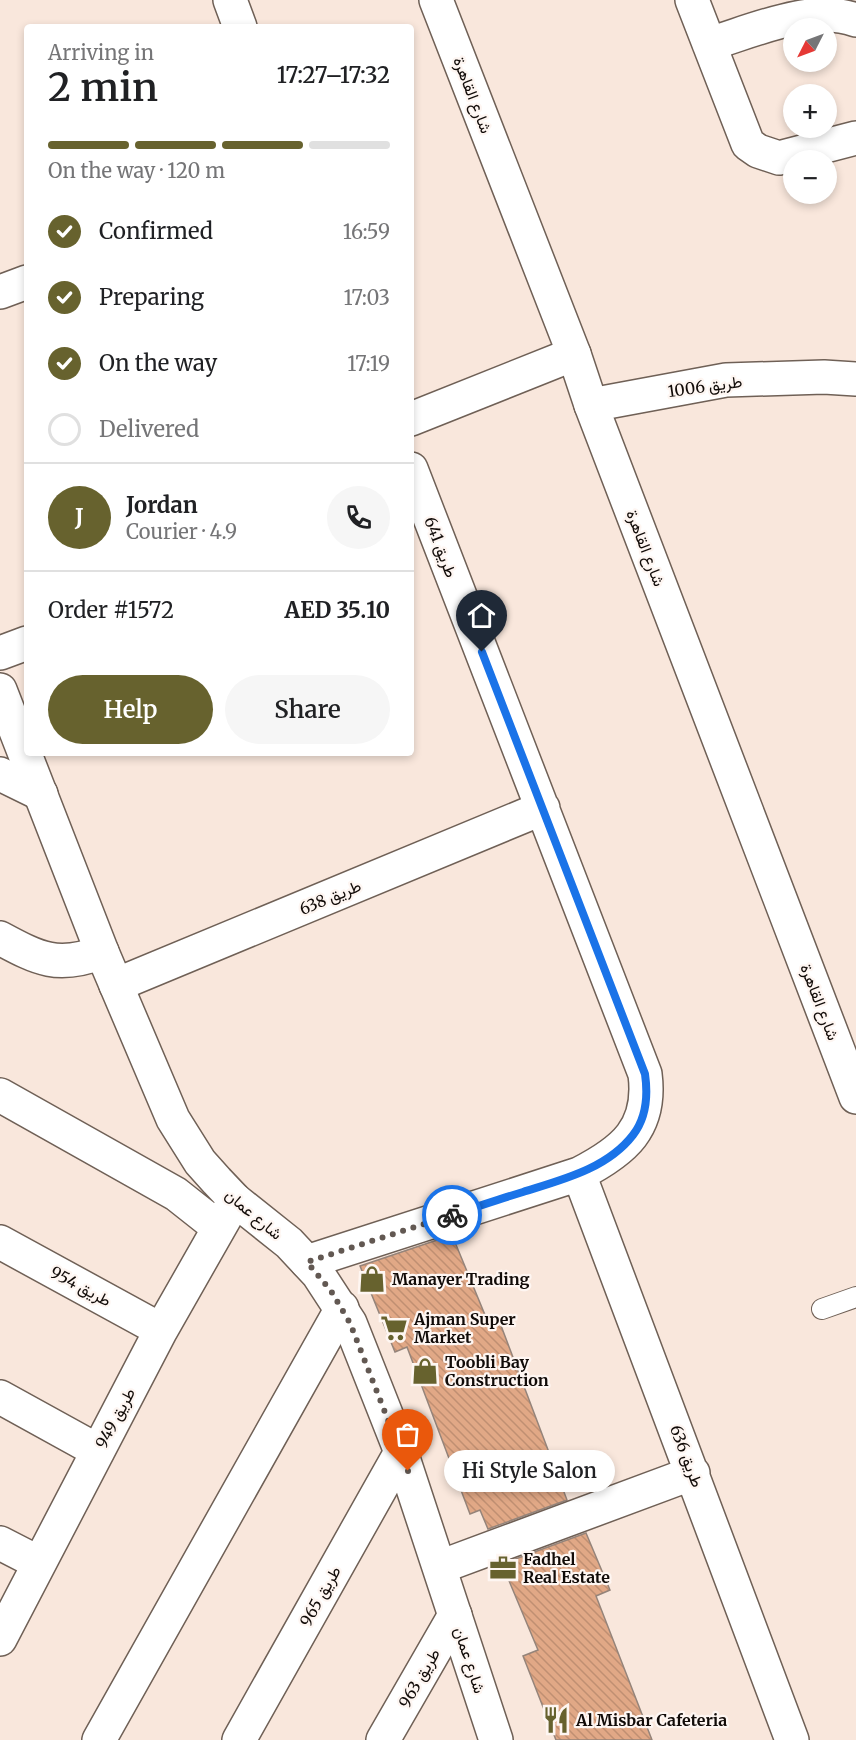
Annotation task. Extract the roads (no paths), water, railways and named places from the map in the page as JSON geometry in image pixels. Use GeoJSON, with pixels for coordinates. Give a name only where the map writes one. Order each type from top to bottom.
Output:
{"type":"FeatureCollection","features":[{"type":"Feature","properties":{"kind":"street"},"geometry":{"type":"LineString","coordinates":[[230,0],[239,24]]}},
{"type":"Feature","properties":{"kind":"street","name":"شارع القاهرة"},"geometry":{"type":"LineString","coordinates":[[436,0],[574,354],[591,405],[856,1097]]}},
{"type":"Feature","properties":{"kind":"street"},"geometry":{"type":"LineString","coordinates":[[692,0],[748,144],[758,151],[779,158],[856,138]]}},
{"type":"Feature","properties":{"kind":"street"},"geometry":{"type":"LineString","coordinates":[[709,44],[811,14],[830,14],[856,20]]}},
{"type":"Feature","properties":{"kind":"street"},"geometry":{"type":"LineString","coordinates":[[0,292],[24,283]]}},
{"type":"Feature","properties":{"kind":"street"},"geometry":{"type":"LineString","coordinates":[[414,418],[574,354]]}},
{"type":"Feature","properties":{"kind":"street","name":"طريق 1006"},"geometry":{"type":"LineString","coordinates":[[591,405],[726,380],[856,379]]}},
{"type":"Feature","properties":{"kind":"street","name":"طريق 641"},"geometry":{"type":"LineString","coordinates":[[307,1262],[579,1174],[599,1163],[632,1136],[643,1116],[647,1093],[645,1074],[543,808],[414,488]]}},
{"type":"Feature","properties":{"kind":"street"},"geometry":{"type":"LineString","coordinates":[[0,653],[24,644]]}},
{"type":"Feature","properties":{"kind":"street","name":"شارع عمان"},"geometry":{"type":"LineString","coordinates":[[0,690],[24,751]]}},
{"type":"Feature","properties":{"kind":"street","name":"شارع عمان"},"geometry":{"type":"LineString","coordinates":[[26,756],[102,952],[173,1119],[200,1162],[235,1200],[272,1228],[324,1282],[342,1308],[357,1339],[401,1452],[441,1567],[496,1740]]}},
{"type":"Feature","properties":{"kind":"street"},"geometry":{"type":"LineString","coordinates":[[0,774],[41,794]]}},
{"type":"Feature","properties":{"kind":"street","name":"طريق 638"},"geometry":{"type":"LineString","coordinates":[[116,986],[543,808]]}},
{"type":"Feature","properties":{"kind":"street"},"geometry":{"type":"LineString","coordinates":[[0,938],[47,960],[84,959],[102,952]]}},
{"type":"Feature","properties":{"kind":"street"},"geometry":{"type":"LineString","coordinates":[[0,1095],[176,1194],[219,1228]]}},
{"type":"Feature","properties":{"kind":"street","name":"طريق 636"},"geometry":{"type":"LineString","coordinates":[[579,1174],[792,1740]]}},
{"type":"Feature","properties":{"kind":"street","name":"طريق 949"},"geometry":{"type":"LineString","coordinates":[[0,1639],[161,1330],[235,1200]]}},
{"type":"Feature","properties":{"kind":"street","name":"طريق 954"},"geometry":{"type":"LineString","coordinates":[[0,1242],[161,1330]]}},
{"type":"Feature","properties":{"kind":"street"},"geometry":{"type":"LineString","coordinates":[[99,1740],[342,1308]]}},
{"type":"Feature","properties":{"kind":"street"},"geometry":{"type":"LineString","coordinates":[[0,1397],[98,1451]]}},
{"type":"Feature","properties":{"kind":"street","name":"طريق 965"},"geometry":{"type":"LineString","coordinates":[[239,1740],[401,1452]]}},
{"type":"Feature","properties":{"kind":"street"},"geometry":{"type":"LineString","coordinates":[[441,1567],[693,1473]]}},
{"type":"Feature","properties":{"kind":"street"},"geometry":{"type":"LineString","coordinates":[[0,1543],[39,1563]]}},
{"type":"Feature","properties":{"kind":"street","name":"طريق 963"},"geometry":{"type":"LineString","coordinates":[[383,1740],[455,1616]]}},
{"type":"Feature","properties":{"kind":"lane"},"geometry":{"type":"LineString","coordinates":[[822,1309],[856,1297]]}},
{"type":"Feature","properties":{"kind":"place","name":"Manayer Trading"},"geometry":{"type":"Point","coordinates":[372,1279]}},
{"type":"Feature","properties":{"kind":"place","name":"Ajman Super Market"},"geometry":{"type":"Point","coordinates":[394,1328]}},
{"type":"Feature","properties":{"kind":"place","name":"Toobli Bay Construction"},"geometry":{"type":"Point","coordinates":[425,1371]}},
{"type":"Feature","properties":{"kind":"place","name":"Hi Style Salon"},"geometry":{"type":"Point","coordinates":[408,1471]}},
{"type":"Feature","properties":{"kind":"place","name":"Fadhel Real Estate"},"geometry":{"type":"Point","coordinates":[503,1568]}},
{"type":"Feature","properties":{"kind":"place","name":"Al Misbar Cafeteria"},"geometry":{"type":"Point","coordinates":[556,1720]}}]}
